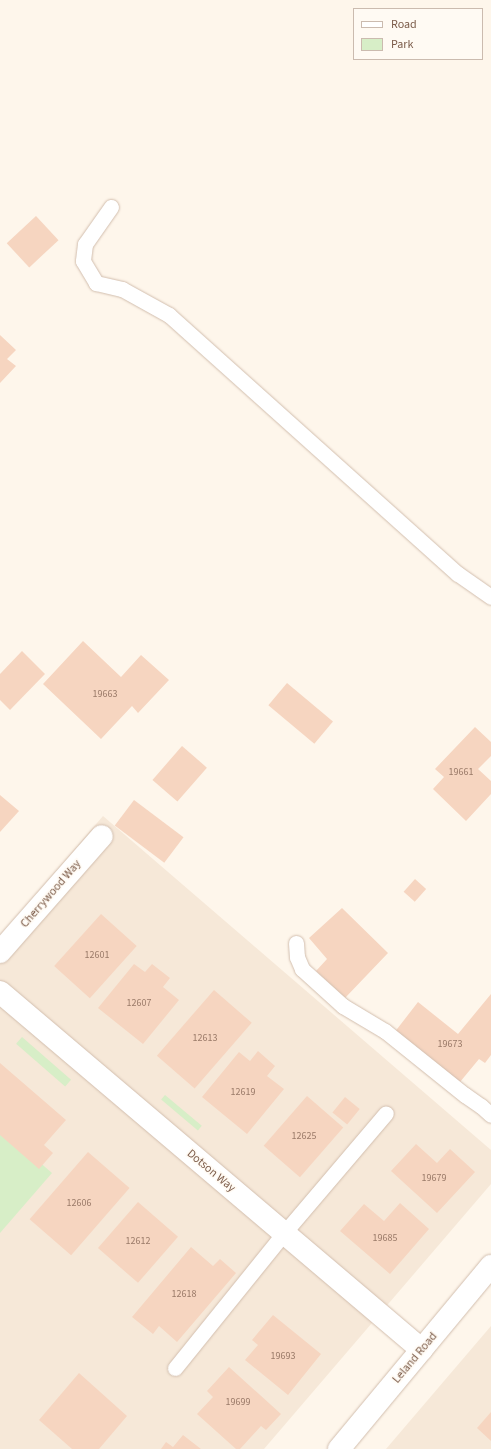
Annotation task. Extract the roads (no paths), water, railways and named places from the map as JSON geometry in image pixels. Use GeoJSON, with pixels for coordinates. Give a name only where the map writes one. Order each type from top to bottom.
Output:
{"type":"FeatureCollection","features":[{"type":"Feature","properties":{"kind":"street","name":"Cherrywood Way"},"geometry":{"type":"LineString","coordinates":[[0,952],[102,836]]}},
{"type":"Feature","properties":{"kind":"street","name":"Dotson Way"},"geometry":{"type":"LineString","coordinates":[[0,992],[422,1350]]}},
{"type":"Feature","properties":{"kind":"street","name":"Leland Road"},"geometry":{"type":"LineString","coordinates":[[339,1449],[491,1266]]}},
{"type":"Feature","properties":{"kind":"lane"},"geometry":{"type":"LineString","coordinates":[[111,207],[85,244],[83,261],[96,283],[122,289],[169,315],[458,574],[491,597]]}},
{"type":"Feature","properties":{"kind":"lane"},"geometry":{"type":"LineString","coordinates":[[296,943],[297,957],[302,969],[343,1006],[385,1031],[491,1115]]}},
{"type":"Feature","properties":{"kind":"lane"},"geometry":{"type":"LineString","coordinates":[[175,1368],[284,1233],[386,1113]]}}]}
